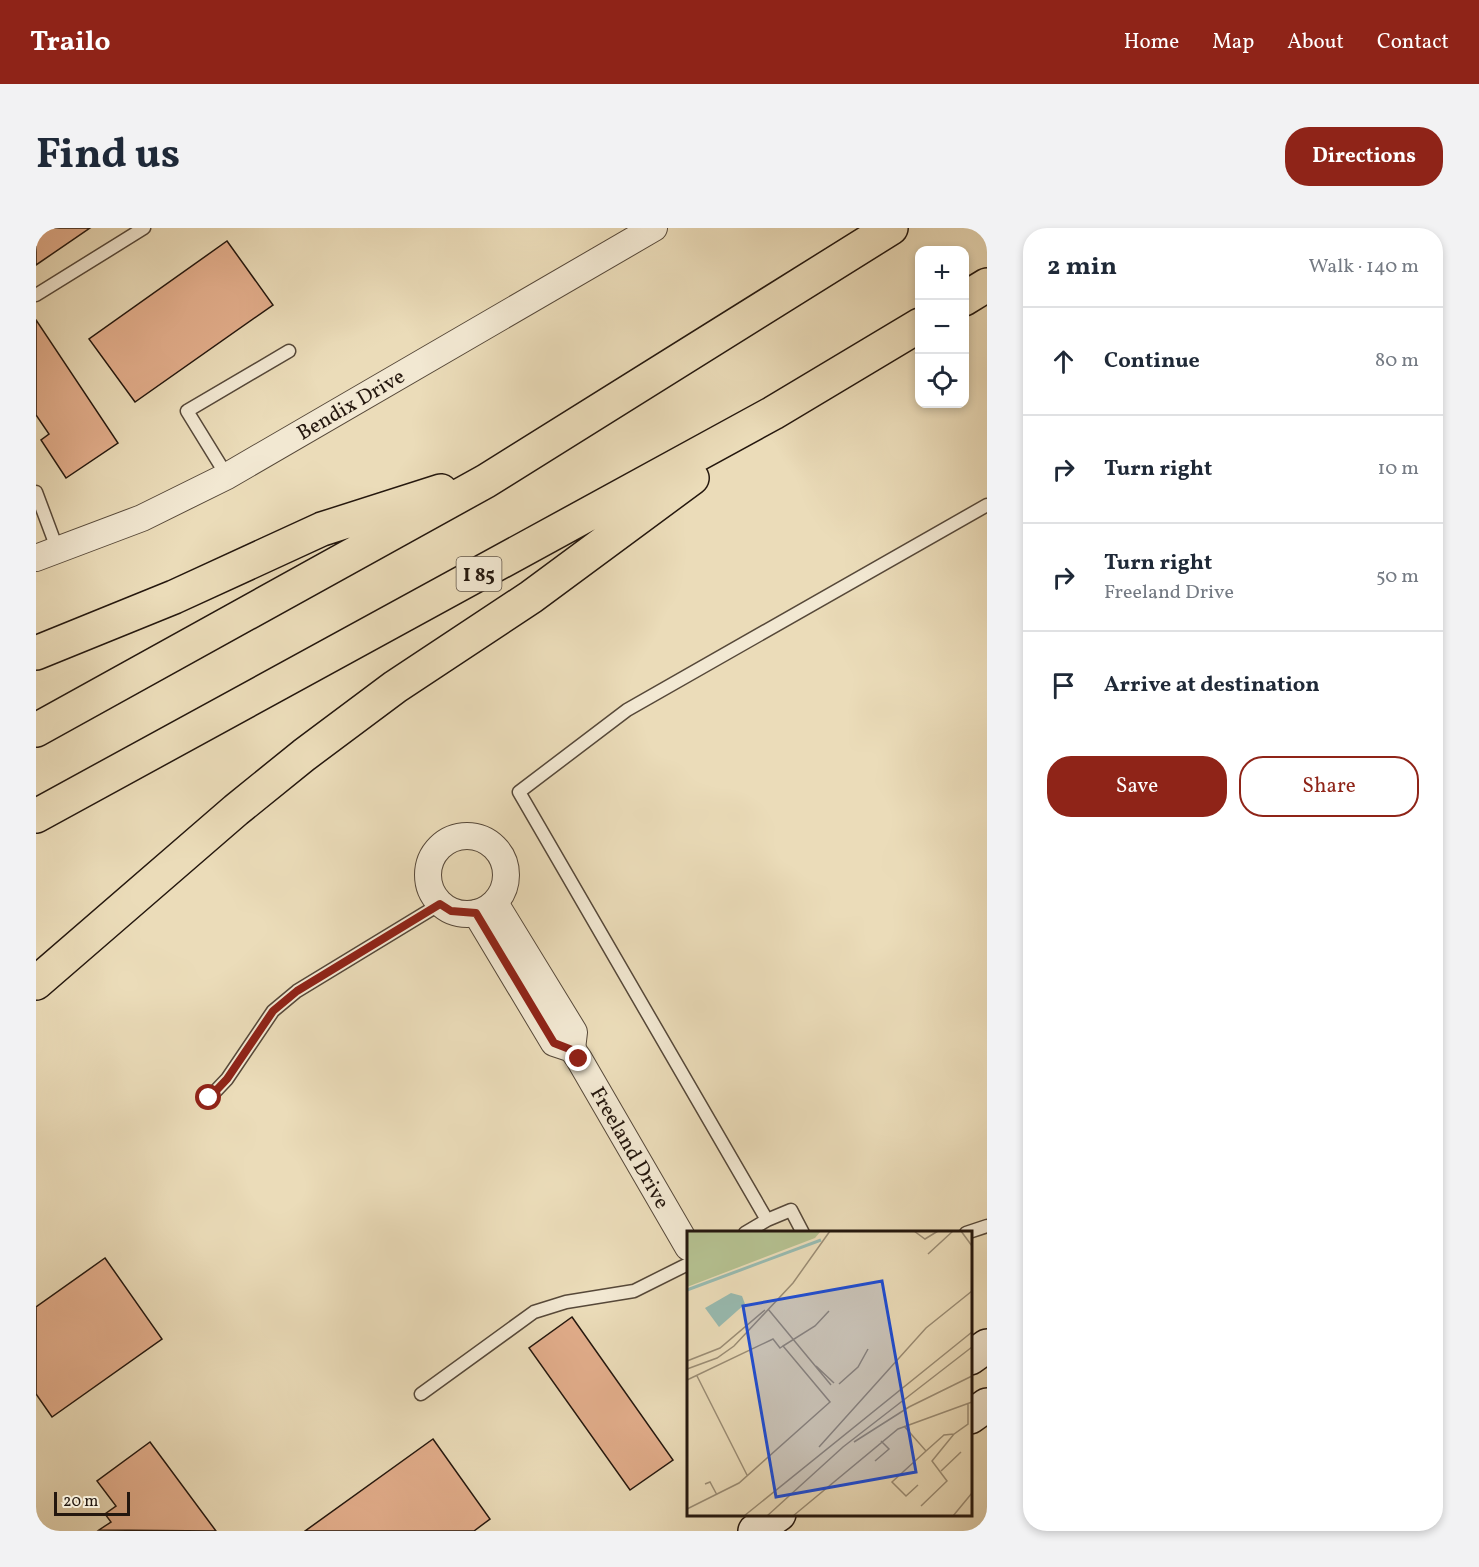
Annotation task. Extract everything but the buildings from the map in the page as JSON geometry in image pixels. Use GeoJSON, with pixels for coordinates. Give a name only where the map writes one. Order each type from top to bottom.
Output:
{"type":"FeatureCollection","features":[{"type":"Feature","properties":{"kind":"highway"},"geometry":{"type":"LineString","coordinates":[[36,730],[486,481],[891,228]]}},
{"type":"Feature","properties":{"kind":"highway"},"geometry":{"type":"LineString","coordinates":[[969,295],[987,285]]}},
{"type":"Feature","properties":{"kind":"highway","name":"I 85"},"geometry":{"type":"LineString","coordinates":[[36,816],[773,413],[915,329]]}},
{"type":"Feature","properties":{"kind":"highway"},"geometry":{"type":"LineString","coordinates":[[36,983],[304,755],[395,687],[531,597],[728,450],[773,413]]}},
{"type":"Feature","properties":{"kind":"highway"},"geometry":{"type":"LineString","coordinates":[[36,653],[174,597],[322,530],[399,502],[486,481]]}},
{"type":"Feature","properties":{"kind":"street","name":"Bendix Drive"},"geometry":{"type":"LineString","coordinates":[[47,555],[142,518],[227,476],[654,228]]}},
{"type":"Feature","properties":{"kind":"street"},"geometry":{"type":"LineString","coordinates":[[479,838],[490,844],[504,866],[506,879],[502,892],[485,908],[451,911],[440,904],[432,894],[428,881],[428,868],[441,846],[453,839],[479,838]]}},
{"type":"Feature","properties":{"kind":"street","name":"Freeland Drive"},"geometry":{"type":"LineString","coordinates":[[485,908],[574,1032],[572,1050],[687,1244]]}},
{"type":"Feature","properties":{"kind":"street"},"geometry":{"type":"LineString","coordinates":[[972,1357],[987,1346]]}},
{"type":"Feature","properties":{"kind":"street"},"geometry":{"type":"LineString","coordinates":[[972,1416],[987,1405]]}},
{"type":"Feature","properties":{"kind":"street"},"geometry":{"type":"LineString","coordinates":[[755,1531],[778,1516]]}},
{"type":"Feature","properties":{"kind":"lane"},"geometry":{"type":"LineString","coordinates":[[36,295],[144,228]]}},
{"type":"Feature","properties":{"kind":"lane"},"geometry":{"type":"LineString","coordinates":[[227,476],[187,411],[289,351]]}},
{"type":"Feature","properties":{"kind":"lane"},"geometry":{"type":"LineString","coordinates":[[36,492],[47,555]]}},
{"type":"Feature","properties":{"kind":"lane"},"geometry":{"type":"LineString","coordinates":[[767,1220],[519,792],[627,710],[987,505]]}},
{"type":"Feature","properties":{"kind":"lane"},"geometry":{"type":"LineString","coordinates":[[209,1098],[227,1079],[273,1011],[297,991],[440,904]]}},
{"type":"Feature","properties":{"kind":"lane"},"geometry":{"type":"LineString","coordinates":[[748,1231],[791,1210],[802,1231]]}},
{"type":"Feature","properties":{"kind":"lane"},"geometry":{"type":"LineString","coordinates":[[972,1231],[987,1226]]}},
{"type":"Feature","properties":{"kind":"lane"},"geometry":{"type":"LineString","coordinates":[[421,1394],[534,1312],[566,1302],[634,1291],[687,1264]]}},
{"type":"Feature","properties":{"kind":"route"},"geometry":{"type":"LineString","coordinates":[[209,1098],[227,1079],[273,1011],[297,991],[440,904],[451,911],[463,914],[476,913],[554,1043],[572,1050],[579,1059]]}}]}
